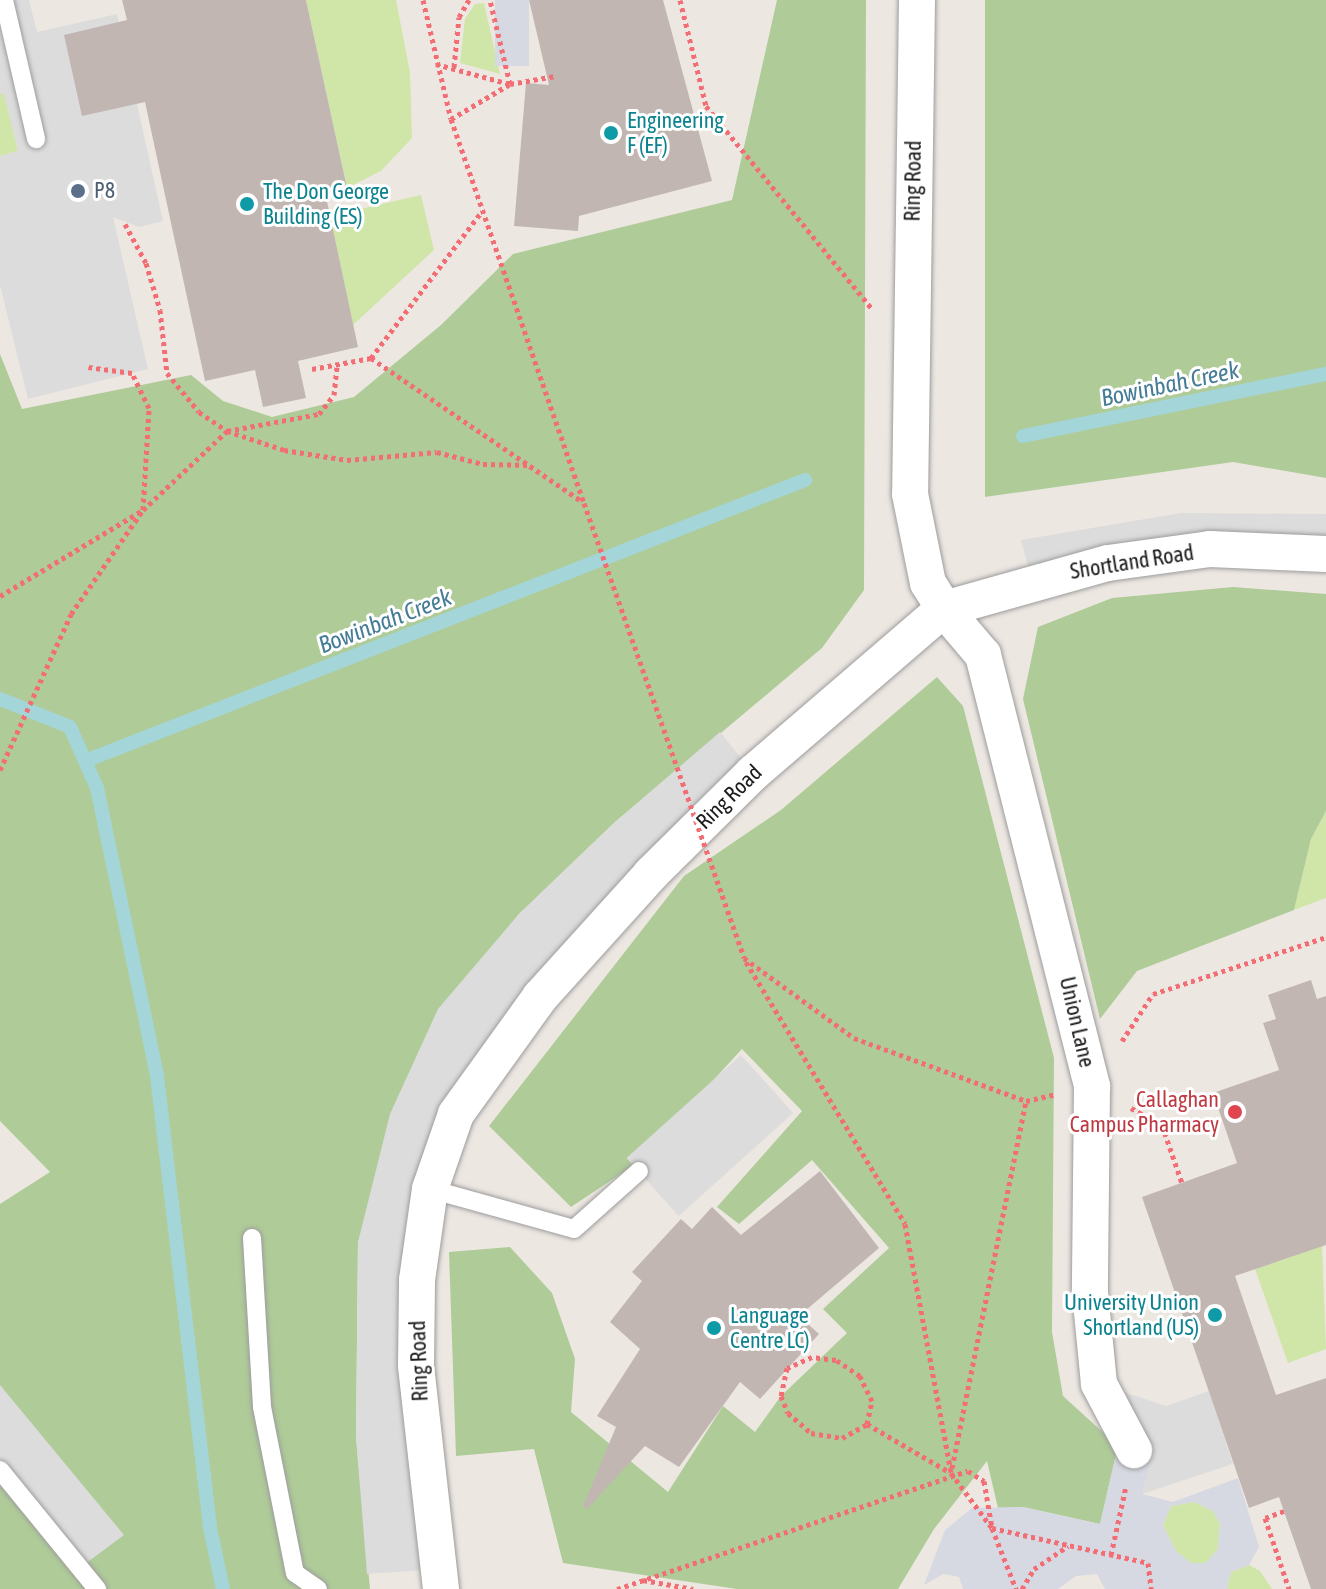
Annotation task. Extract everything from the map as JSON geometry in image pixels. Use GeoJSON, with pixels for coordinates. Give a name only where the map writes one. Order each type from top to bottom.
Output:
{"type":"FeatureCollection","features":[{"type":"Feature","properties":{"kind":"street","name":"Ring Road"},"geometry":{"type":"LineString","coordinates":[[441,1589],[416,1365],[417,1280],[430,1189],[456,1114],[540,997],[651,874],[753,773],[944,609],[928,583],[910,494],[917,0]]}},
{"type":"Feature","properties":{"kind":"street","name":"Shortland Road"},"geometry":{"type":"LineString","coordinates":[[944,609],[1108,563],[1210,549],[1326,554]]}},
{"type":"Feature","properties":{"kind":"street","name":"Union Lane"},"geometry":{"type":"LineString","coordinates":[[944,609],[983,655],[1092,1086],[1090,1292],[1099,1384],[1134,1450]]}},
{"type":"Feature","properties":{"kind":"lane"},"geometry":{"type":"LineString","coordinates":[[4,0],[36,139]]}},
{"type":"Feature","properties":{"kind":"lane"},"geometry":{"type":"LineString","coordinates":[[430,1189],[574,1229],[639,1171]]}},
{"type":"Feature","properties":{"kind":"lane"},"geometry":{"type":"LineString","coordinates":[[252,1238],[262,1407],[295,1573],[318,1589]]}},
{"type":"Feature","properties":{"kind":"lane"},"geometry":{"type":"LineString","coordinates":[[0,1470],[97,1589]]}},
{"type":"Feature","properties":{"kind":"path"},"geometry":{"type":"LineString","coordinates":[[423,0],[451,119],[744,958],[905,1224],[951,1473]]}},
{"type":"Feature","properties":{"kind":"path"},"geometry":{"type":"LineString","coordinates":[[454,68],[459,17],[469,0]]}},
{"type":"Feature","properties":{"kind":"path"},"geometry":{"type":"LineString","coordinates":[[490,0],[510,84]]}},
{"type":"Feature","properties":{"kind":"path"},"geometry":{"type":"LineString","coordinates":[[680,0],[706,106],[882,321]]}},
{"type":"Feature","properties":{"kind":"path"},"geometry":{"type":"LineString","coordinates":[[436,64],[510,84]]}},
{"type":"Feature","properties":{"kind":"path"},"geometry":{"type":"LineString","coordinates":[[451,119],[510,84],[555,76]]}},
{"type":"Feature","properties":{"kind":"path"},"geometry":{"type":"LineString","coordinates":[[312,369],[371,358],[482,211]]}},
{"type":"Feature","properties":{"kind":"path"},"geometry":{"type":"LineString","coordinates":[[125,224],[146,263],[160,310],[167,373],[199,412],[227,431],[284,450],[347,460],[437,452],[483,464],[528,465]]}},
{"type":"Feature","properties":{"kind":"path"},"geometry":{"type":"LineString","coordinates":[[371,358],[584,503]]}},
{"type":"Feature","properties":{"kind":"path"},"geometry":{"type":"LineString","coordinates":[[0,770],[71,614],[143,510],[227,431],[319,414],[334,395],[337,365]]}},
{"type":"Feature","properties":{"kind":"path"},"geometry":{"type":"LineString","coordinates":[[88,367],[132,373],[149,408],[143,510]]}},
{"type":"Feature","properties":{"kind":"path"},"geometry":{"type":"LineString","coordinates":[[0,596],[143,510]]}},
{"type":"Feature","properties":{"kind":"path"},"geometry":{"type":"LineString","coordinates":[[744,958],[854,1038],[1026,1101],[1092,1086],[1153,994],[1326,937]]}},
{"type":"Feature","properties":{"kind":"path"},"geometry":{"type":"LineString","coordinates":[[951,1473],[1026,1101]]}},
{"type":"Feature","properties":{"kind":"path"},"geometry":{"type":"LineString","coordinates":[[1162,1125],[1182,1183]]}},
{"type":"Feature","properties":{"kind":"path"},"geometry":{"type":"LineString","coordinates":[[812,1357],[836,1360],[860,1376],[872,1401],[867,1424],[842,1438],[811,1433],[788,1413],[781,1396],[787,1368],[812,1357]]}},
{"type":"Feature","properties":{"kind":"path"},"geometry":{"type":"LineString","coordinates":[[867,1424],[951,1473],[992,1528],[1148,1563],[1151,1589]]}},
{"type":"Feature","properties":{"kind":"path"},"geometry":{"type":"LineString","coordinates":[[1111,1555],[1134,1450]]}},
{"type":"Feature","properties":{"kind":"path"},"geometry":{"type":"LineString","coordinates":[[617,1589],[951,1473],[968,1471],[984,1481],[992,1528],[1016,1589]]}},
{"type":"Feature","properties":{"kind":"path"},"geometry":{"type":"LineString","coordinates":[[1284,1511],[1265,1518],[1289,1589]]}},
{"type":"Feature","properties":{"kind":"path"},"geometry":{"type":"LineString","coordinates":[[1022,1589],[1034,1569],[1069,1545]]}},
{"type":"Feature","properties":{"kind":"path"},"geometry":{"type":"LineString","coordinates":[[642,1580],[693,1589]]}},
{"type":"Feature","properties":{"kind":"green space"},"geometry":{"type":"Polygon","coordinates":[[[306,0],[396,0],[410,72],[412,138],[381,171],[347,188],[306,0]]]}},
{"type":"Feature","properties":{"kind":"green space"},"geometry":{"type":"Polygon","coordinates":[[[777,0],[866,0],[864,590],[822,648],[615,822],[518,915],[358,1242],[356,1437],[370,1589],[0,1589],[0,1204],[50,1172],[0,1121],[0,354],[22,409],[191,375],[223,401],[272,417],[354,397],[441,325],[513,254],[732,200],[777,0]]]}},
{"type":"Feature","properties":{"kind":"green space"},"geometry":{"type":"Polygon","coordinates":[[[985,0],[1326,0],[1326,478],[1233,462],[985,497],[985,0]]]}},
{"type":"Feature","properties":{"kind":"green space"},"geometry":{"type":"Polygon","coordinates":[[[484,3],[500,74],[460,63],[465,19],[475,4],[484,3]]]}},
{"type":"Feature","properties":{"kind":"green space"},"geometry":{"type":"Polygon","coordinates":[[[0,74],[18,151],[0,156],[0,74]]]}},
{"type":"Feature","properties":{"kind":"green space"},"geometry":{"type":"Polygon","coordinates":[[[421,195],[434,250],[353,325],[330,216],[421,195]]]}},
{"type":"Feature","properties":{"kind":"green space"},"geometry":{"type":"Polygon","coordinates":[[[1233,587],[1326,594],[1326,811],[1311,839],[1294,910],[1137,971],[1100,1019],[1023,699],[1038,627],[1112,598],[1233,587]]]}},
{"type":"Feature","properties":{"kind":"green space"},"geometry":{"type":"Polygon","coordinates":[[[937,677],[963,706],[1054,1058],[1052,1332],[1063,1396],[1118,1446],[1100,1524],[1023,1507],[998,1508],[987,1461],[934,1529],[898,1589],[737,1589],[563,1563],[534,1449],[456,1456],[449,1252],[510,1247],[552,1293],[575,1359],[571,1412],[668,1492],[723,1406],[755,1432],[781,1396],[847,1333],[823,1309],[889,1248],[812,1160],[739,1224],[717,1207],[802,1111],[742,1049],[637,1163],[571,1207],[489,1126],[684,876],[781,810],[937,677]]]}},
{"type":"Feature","properties":{"kind":"green space"},"geometry":{"type":"Polygon","coordinates":[[[1326,811],[1326,898],[1294,910],[1311,839],[1326,811]]]}},
{"type":"Feature","properties":{"kind":"green space"},"geometry":{"type":"Polygon","coordinates":[[[1322,1246],[1326,1349],[1288,1363],[1255,1269],[1322,1246]]]}},
{"type":"Feature","properties":{"kind":"green space"},"geometry":{"type":"Polygon","coordinates":[[[1194,1502],[1213,1511],[1220,1524],[1218,1549],[1206,1563],[1191,1564],[1175,1550],[1163,1525],[1171,1506],[1194,1502]]]}},
{"type":"Feature","properties":{"kind":"green space"},"geometry":{"type":"Polygon","coordinates":[[[1249,1565],[1260,1571],[1272,1589],[1227,1589],[1231,1572],[1249,1565]]]}},
{"type":"Feature","properties":{"kind":"shaded area","name":"P8"},"geometry":{"type":"Polygon","coordinates":[[[0,0],[29,0],[37,32],[117,14],[163,221],[139,227],[113,217],[148,369],[28,399],[0,285],[0,156],[18,151],[4,94],[0,94],[0,0]]]}},
{"type":"Feature","properties":{"kind":"shaded area"},"geometry":{"type":"Polygon","coordinates":[[[495,0],[529,0],[529,66],[495,66],[495,0]]]}},
{"type":"Feature","properties":{"kind":"shaded area"},"geometry":{"type":"Polygon","coordinates":[[[1181,513],[1326,514],[1326,554],[1032,581],[1021,540],[1181,513]]]}},
{"type":"Feature","properties":{"kind":"shaded area"},"geometry":{"type":"Polygon","coordinates":[[[720,732],[753,773],[540,997],[430,1189],[438,1569],[367,1574],[356,1437],[358,1242],[390,1114],[438,1009],[518,915],[615,822],[720,732]]]}},
{"type":"Feature","properties":{"kind":"shaded area"},"geometry":{"type":"Polygon","coordinates":[[[741,1055],[793,1113],[679,1216],[627,1158],[741,1055]]]}},
{"type":"Feature","properties":{"kind":"shaded area"},"geometry":{"type":"Polygon","coordinates":[[[1099,1384],[1166,1406],[1209,1391],[1233,1464],[1142,1494],[1099,1384]]]}},
{"type":"Feature","properties":{"kind":"shaded area"},"geometry":{"type":"Polygon","coordinates":[[[0,1385],[124,1535],[81,1567],[0,1470],[0,1385]]]}},
{"type":"Feature","properties":{"kind":"shaded area"},"geometry":{"type":"Polygon","coordinates":[[[1118,1446],[1151,1454],[1142,1494],[1173,1502],[1238,1478],[1259,1547],[1249,1565],[1231,1572],[1227,1589],[1105,1589],[1097,1574],[1076,1576],[1058,1589],[963,1589],[959,1577],[943,1574],[924,1585],[945,1530],[972,1508],[1023,1507],[1100,1524],[1118,1446]],[[1194,1502],[1171,1506],[1163,1525],[1175,1550],[1191,1563],[1206,1563],[1218,1549],[1220,1524],[1213,1511],[1194,1502]]]}},
{"type":"Feature","properties":{"kind":"building","name":"The Don George Building (ES)"},"geometry":{"type":"Polygon","coordinates":[[[122,0],[306,0],[347,188],[325,192],[358,347],[298,361],[306,398],[263,407],[255,370],[205,381],[145,102],[82,116],[64,35],[127,20],[122,0]]]}},
{"type":"Feature","properties":{"kind":"building","name":"Engineering F (EF)"},"geometry":{"type":"Polygon","coordinates":[[[529,0],[663,0],[712,181],[579,216],[578,231],[514,226],[526,83],[549,85],[529,0]]]}},
{"type":"Feature","properties":{"kind":"building","name":"University Union Shortland (US)"},"geometry":{"type":"Polygon","coordinates":[[[1311,980],[1317,999],[1326,996],[1326,1245],[1235,1276],[1276,1395],[1326,1378],[1326,1589],[1311,1589],[1279,1497],[1249,1508],[1142,1197],[1237,1163],[1213,1093],[1279,1070],[1263,1023],[1276,1019],[1268,995],[1311,980]]]}},
{"type":"Feature","properties":{"kind":"building","name":"Language Centre LC)"},"geometry":{"type":"Polygon","coordinates":[[[820,1171],[879,1248],[799,1316],[819,1334],[760,1399],[740,1382],[679,1467],[645,1446],[587,1509],[583,1506],[616,1427],[597,1416],[640,1349],[610,1322],[642,1281],[632,1272],[681,1219],[692,1229],[712,1207],[741,1235],[820,1171]]]}},
{"type":"Feature","properties":{"kind":"waterway","name":"Bowinbah Creek"},"geometry":{"type":"LineString","coordinates":[[1023,436],[1326,374]]}},
{"type":"Feature","properties":{"kind":"waterway","name":"Bowinbah Creek"},"geometry":{"type":"LineString","coordinates":[[0,699],[70,727],[85,761],[805,480]]}},
{"type":"Feature","properties":{"kind":"waterway"},"geometry":{"type":"LineString","coordinates":[[85,761],[97,788],[157,1076],[210,1528],[223,1589]]}},
{"type":"Feature","properties":{"kind":"place","name":"Engineering F (EF)"},"geometry":{"type":"Point","coordinates":[611,133]}},
{"type":"Feature","properties":{"kind":"place","name":"P8"},"geometry":{"type":"Point","coordinates":[78,191]}},
{"type":"Feature","properties":{"kind":"place","name":"The Don George Building (ES)"},"geometry":{"type":"Point","coordinates":[247,204]}},
{"type":"Feature","properties":{"kind":"place","name":"Callaghan Campus Pharmacy"},"geometry":{"type":"Point","coordinates":[1235,1112]}},
{"type":"Feature","properties":{"kind":"place","name":"University Union Shortland (US)"},"geometry":{"type":"Point","coordinates":[1215,1315]}},
{"type":"Feature","properties":{"kind":"place","name":"Language Centre LC)"},"geometry":{"type":"Point","coordinates":[714,1328]}}]}
